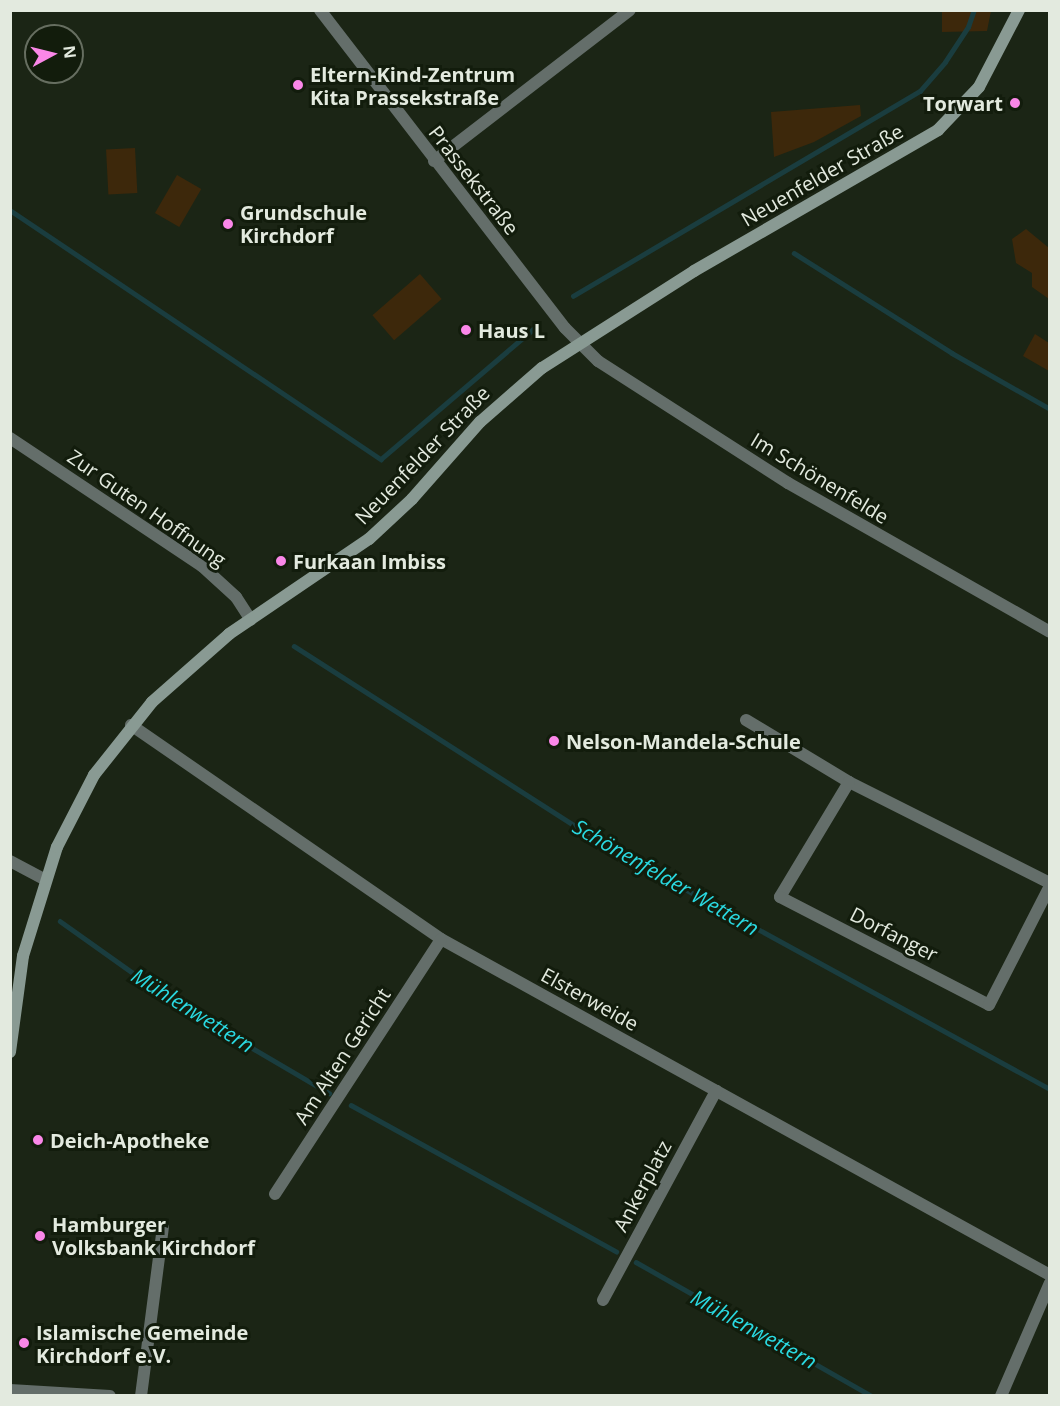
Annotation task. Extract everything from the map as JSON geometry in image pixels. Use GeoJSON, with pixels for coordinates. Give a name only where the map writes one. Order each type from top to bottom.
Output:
{"type":"FeatureCollection","features":[{"type":"Feature","properties":{"kind":"main road","name":"Neuenfelder Straße"},"geometry":{"type":"LineString","coordinates":[[10,1052],[23,956],[45,880],[84,793],[131,725],[180,675],[251,620],[369,539],[502,401],[579,343],[694,271],[938,130],[979,87],[1019,10]]}},
{"type":"Feature","properties":{"kind":"street","name":"Prassekstraße"},"geometry":{"type":"LineString","coordinates":[[320,10],[434,161],[579,343]]}},
{"type":"Feature","properties":{"kind":"street"},"geometry":{"type":"LineString","coordinates":[[434,161],[630,10]]}},
{"type":"Feature","properties":{"kind":"street","name":"Im Schönenfelde"},"geometry":{"type":"LineString","coordinates":[[579,343],[621,380],[788,483],[1050,632]]}},
{"type":"Feature","properties":{"kind":"street","name":"Zur Guten Hoffnung"},"geometry":{"type":"LineString","coordinates":[[10,438],[202,566],[236,597],[251,620]]}},
{"type":"Feature","properties":{"kind":"street","name":"Dorfanger"},"geometry":{"type":"LineString","coordinates":[[746,720],[849,782],[1050,885],[989,1005],[780,897],[849,782]]}},
{"type":"Feature","properties":{"kind":"street","name":"Elsterweide"},"geometry":{"type":"LineString","coordinates":[[131,725],[441,939],[1050,1275]]}},
{"type":"Feature","properties":{"kind":"street"},"geometry":{"type":"LineString","coordinates":[[10,861],[45,880]]}},
{"type":"Feature","properties":{"kind":"street","name":"Am Alten Gericht"},"geometry":{"type":"LineString","coordinates":[[275,1194],[441,939]]}},
{"type":"Feature","properties":{"kind":"street","name":"Ankerplatz"},"geometry":{"type":"LineString","coordinates":[[603,1300],[716,1090]]}},
{"type":"Feature","properties":{"kind":"street"},"geometry":{"type":"LineString","coordinates":[[141,1395],[163,1227]]}},
{"type":"Feature","properties":{"kind":"street"},"geometry":{"type":"LineString","coordinates":[[1001,1395],[1050,1283]]}},
{"type":"Feature","properties":{"kind":"street"},"geometry":{"type":"LineString","coordinates":[[10,1390],[110,1395]]}},
{"type":"Feature","properties":{"kind":"shaded area"},"geometry":{"type":"Polygon","coordinates":[[[942,10],[991,11],[987,31],[942,32],[942,10]]]}},
{"type":"Feature","properties":{"kind":"shaded area"},"geometry":{"type":"Polygon","coordinates":[[[860,105],[861,116],[814,142],[774,157],[771,112],[860,105]]]}},
{"type":"Feature","properties":{"kind":"shaded area"},"geometry":{"type":"Polygon","coordinates":[[[135,148],[137,193],[108,194],[106,150],[135,148]]]}},
{"type":"Feature","properties":{"kind":"shaded area"},"geometry":{"type":"Polygon","coordinates":[[[177,175],[201,189],[179,227],[155,213],[177,175]]]}},
{"type":"Feature","properties":{"kind":"shaded area"},"geometry":{"type":"Polygon","coordinates":[[[1026,229],[1049,248],[1049,299],[1032,287],[1032,273],[1016,263],[1012,239],[1026,229]]]}},
{"type":"Feature","properties":{"kind":"shaded area"},"geometry":{"type":"Polygon","coordinates":[[[420,274],[442,299],[394,340],[372,315],[420,274]]]}},
{"type":"Feature","properties":{"kind":"shaded area"},"geometry":{"type":"Polygon","coordinates":[[[1035,334],[1049,343],[1049,371],[1023,356],[1035,334]]]}},
{"type":"Feature","properties":{"kind":"waterway"},"geometry":{"type":"LineString","coordinates":[[573,296],[920,91],[945,62],[968,27],[974,10]]}},
{"type":"Feature","properties":{"kind":"waterway"},"geometry":{"type":"LineString","coordinates":[[10,210],[381,459],[533,329]]}},
{"type":"Feature","properties":{"kind":"waterway"},"geometry":{"type":"LineString","coordinates":[[794,253],[952,353],[1050,409]]}},
{"type":"Feature","properties":{"kind":"waterway","name":"Schönenfelder Wettern"},"geometry":{"type":"LineString","coordinates":[[294,646],[610,848],[1050,1089]]}},
{"type":"Feature","properties":{"kind":"waterway","name":"Mühlenwettern"},"geometry":{"type":"LineString","coordinates":[[60,921],[174,1002],[329,1093]]}},
{"type":"Feature","properties":{"kind":"waterway","name":"Mühlenwettern"},"geometry":{"type":"LineString","coordinates":[[351,1105],[616,1251]]}},
{"type":"Feature","properties":{"kind":"waterway","name":"Mühlenwettern"},"geometry":{"type":"LineString","coordinates":[[636,1262],[872,1396]]}},
{"type":"Feature","properties":{"kind":"place","name":"Eltern-Kind-Zentrum Kita Prassekstraße"},"geometry":{"type":"Point","coordinates":[298,85]}},
{"type":"Feature","properties":{"kind":"place","name":"Torwart"},"geometry":{"type":"Point","coordinates":[1015,103]}},
{"type":"Feature","properties":{"kind":"place","name":"Grundschule Kirchdorf"},"geometry":{"type":"Point","coordinates":[228,224]}},
{"type":"Feature","properties":{"kind":"place","name":"Haus L"},"geometry":{"type":"Point","coordinates":[466,330]}},
{"type":"Feature","properties":{"kind":"place","name":"Furkaan Imbiss"},"geometry":{"type":"Point","coordinates":[281,561]}},
{"type":"Feature","properties":{"kind":"place","name":"Nelson-Mandela-Schule"},"geometry":{"type":"Point","coordinates":[554,741]}},
{"type":"Feature","properties":{"kind":"place","name":"Deich-Apotheke"},"geometry":{"type":"Point","coordinates":[38,1140]}},
{"type":"Feature","properties":{"kind":"place","name":"Hamburger Volksbank Kirchdorf"},"geometry":{"type":"Point","coordinates":[40,1236]}},
{"type":"Feature","properties":{"kind":"place","name":"Islamische Gemeinde Kirchdorf e.V."},"geometry":{"type":"Point","coordinates":[24,1343]}}]}
